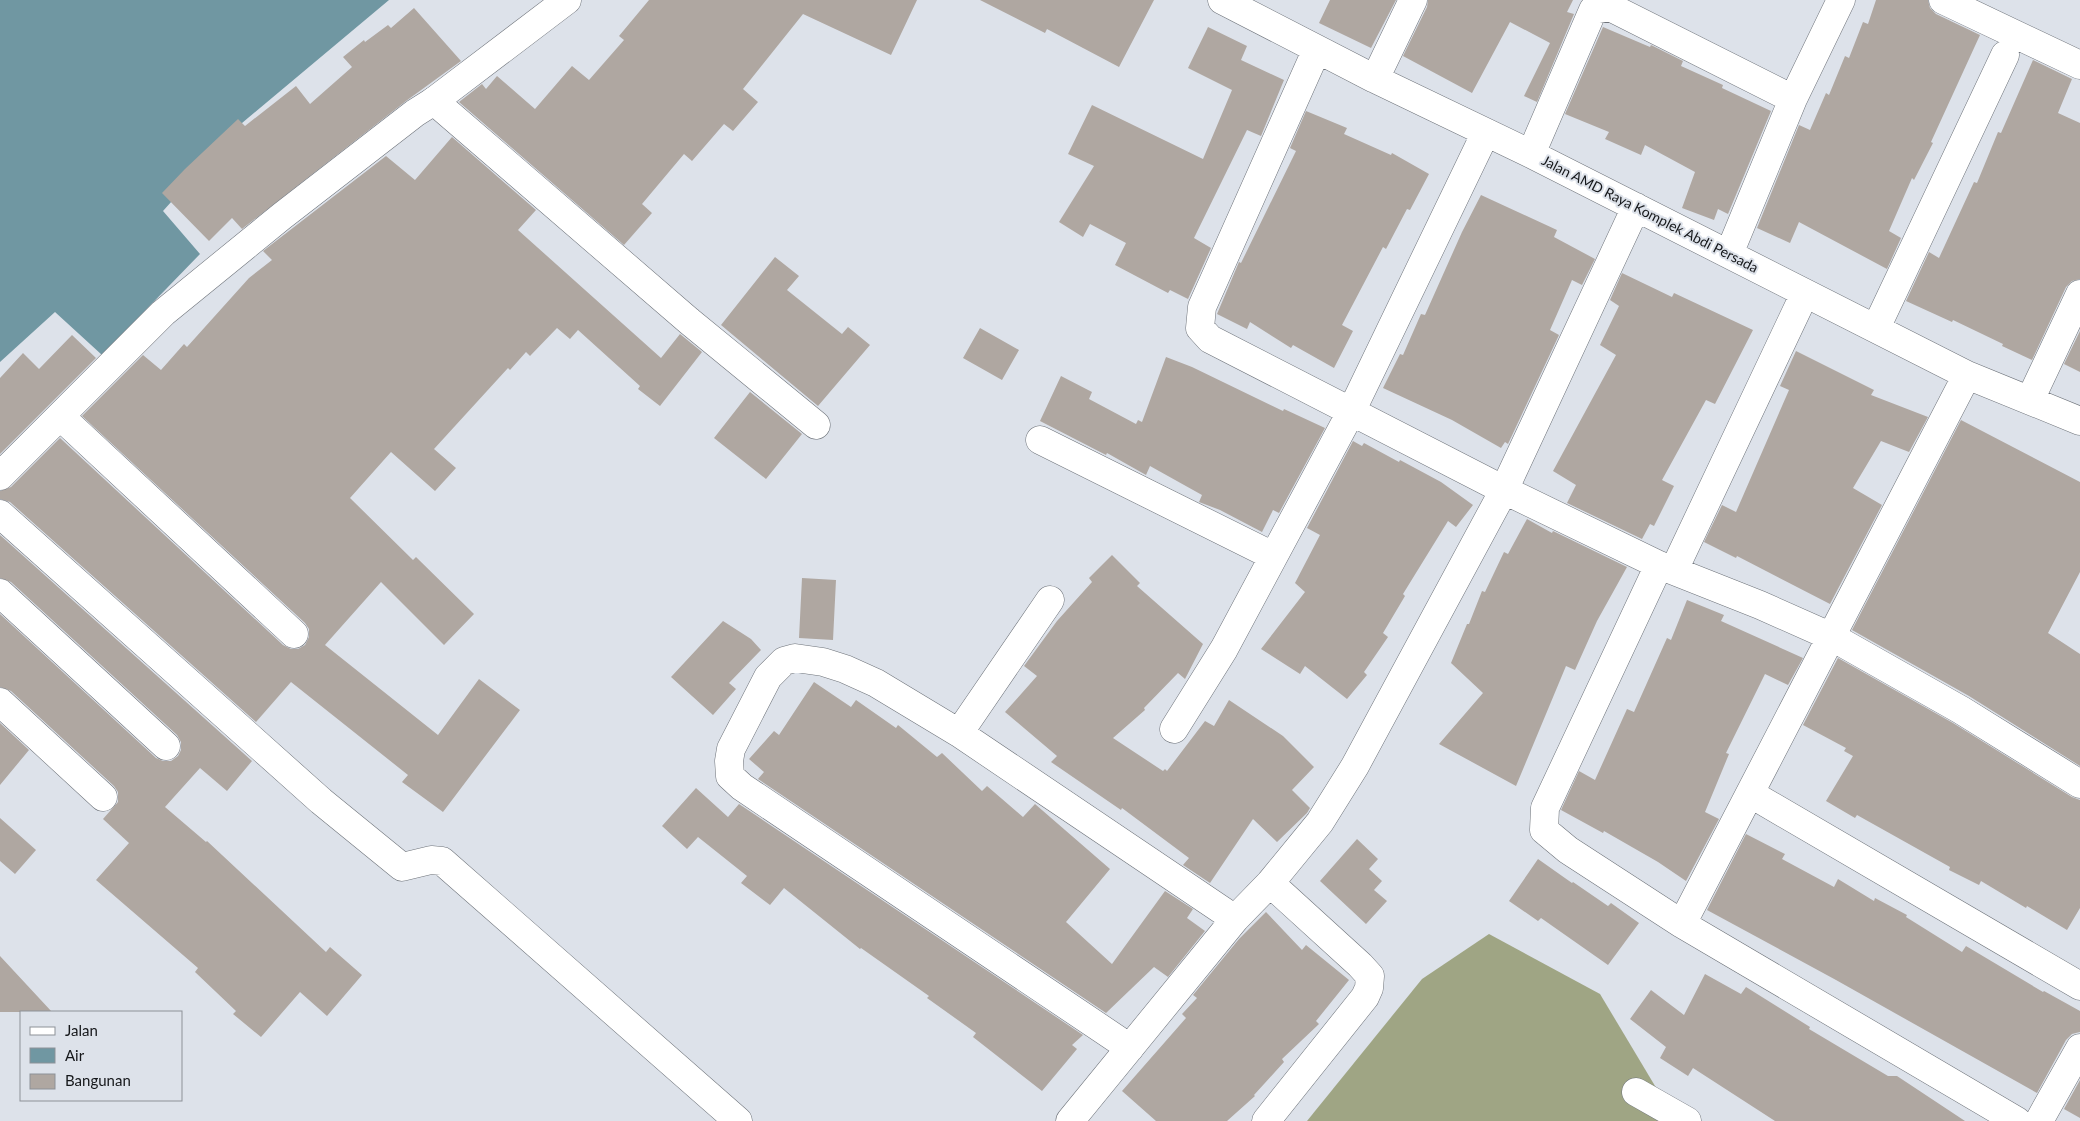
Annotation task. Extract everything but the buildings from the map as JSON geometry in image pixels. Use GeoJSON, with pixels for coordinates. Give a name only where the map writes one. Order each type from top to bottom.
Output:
{"type":"FeatureCollection","features":[{"type":"Feature","properties":{"kind":"street"},"geometry":{"type":"LineString","coordinates":[[0,476],[163,314],[282,216],[566,0]]}},
{"type":"Feature","properties":{"kind":"street","name":"Jalan AMD Raya Komplek Abdi Persada"},"geometry":{"type":"LineString","coordinates":[[1222,0],[1375,80],[1485,134],[1531,154],[1967,374],[2080,421]]}},
{"type":"Feature","properties":{"kind":"street"},"geometry":{"type":"LineString","coordinates":[[1375,80],[1413,0]]}},
{"type":"Feature","properties":{"kind":"street"},"geometry":{"type":"LineString","coordinates":[[1729,254],[1794,99],[1841,0]]}},
{"type":"Feature","properties":{"kind":"street"},"geometry":{"type":"LineString","coordinates":[[1943,0],[2080,65]]}},
{"type":"Feature","properties":{"kind":"street"},"geometry":{"type":"LineString","coordinates":[[1531,154],[1596,5],[1610,7],[1794,99]]}},
{"type":"Feature","properties":{"kind":"street"},"geometry":{"type":"LineString","coordinates":[[1317,49],[1202,307],[1200,328],[1210,339],[1504,490],[1666,567],[1832,637],[1960,710],[2080,784]]}},
{"type":"Feature","properties":{"kind":"street"},"geometry":{"type":"LineString","coordinates":[[1876,328],[2005,55]]}},
{"type":"Feature","properties":{"kind":"street"},"geometry":{"type":"LineString","coordinates":[[434,101],[689,321],[816,425]]}},
{"type":"Feature","properties":{"kind":"street"},"geometry":{"type":"LineString","coordinates":[[1174,729],[1224,649],[1351,412],[1485,134]]}},
{"type":"Feature","properties":{"kind":"street"},"geometry":{"type":"LineString","coordinates":[[1070,1121],[1235,919],[1270,883],[1320,822],[1355,766],[1504,490],[1636,207]]}},
{"type":"Feature","properties":{"kind":"street"},"geometry":{"type":"LineString","coordinates":[[1805,293],[1545,808],[1544,830],[1568,850],[1682,924],[2017,1121]]}},
{"type":"Feature","properties":{"kind":"street"},"geometry":{"type":"LineString","coordinates":[[2030,400],[2080,294]]}},
{"type":"Feature","properties":{"kind":"street"},"geometry":{"type":"LineString","coordinates":[[1682,924],[1967,374]]}},
{"type":"Feature","properties":{"kind":"street"},"geometry":{"type":"LineString","coordinates":[[61,417],[294,634]]}},
{"type":"Feature","properties":{"kind":"street"},"geometry":{"type":"LineString","coordinates":[[1040,440],[1273,556]]}},
{"type":"Feature","properties":{"kind":"street"},"geometry":{"type":"LineString","coordinates":[[0,514],[321,801],[402,867],[431,860],[442,861],[738,1121]]}},
{"type":"Feature","properties":{"kind":"street"},"geometry":{"type":"LineString","coordinates":[[0,593],[166,746]]}},
{"type":"Feature","properties":{"kind":"street"},"geometry":{"type":"LineString","coordinates":[[959,733],[1050,600]]}},
{"type":"Feature","properties":{"kind":"street"},"geometry":{"type":"LineString","coordinates":[[1130,1048],[750,793],[730,776],[729,761],[731,748],[768,677],[784,661],[795,658],[823,662],[876,683],[959,733],[1235,919]]}},
{"type":"Feature","properties":{"kind":"street"},"geometry":{"type":"LineString","coordinates":[[0,702],[104,796]]}},
{"type":"Feature","properties":{"kind":"street"},"geometry":{"type":"LineString","coordinates":[[1751,794],[2080,986]]}},
{"type":"Feature","properties":{"kind":"street"},"geometry":{"type":"LineString","coordinates":[[1266,1121],[1364,997],[1369,988],[1370,976],[1270,883]]}},
{"type":"Feature","properties":{"kind":"street"},"geometry":{"type":"LineString","coordinates":[[2039,1121],[2080,1048]]}},
{"type":"Feature","properties":{"kind":"street"},"geometry":{"type":"LineString","coordinates":[[1636,1092],[1688,1121]]}},
{"type":"Feature","properties":{"kind":"green space"},"geometry":{"type":"Polygon","coordinates":[[[1489,934],[1600,994],[1676,1121],[1307,1121],[1422,979],[1489,934]]]}},
{"type":"Feature","properties":{"kind":"water"},"geometry":{"type":"Polygon","coordinates":[[[0,0],[389,0],[242,123],[163,211],[200,254],[102,355],[55,312],[0,362],[0,0]]]}}]}
